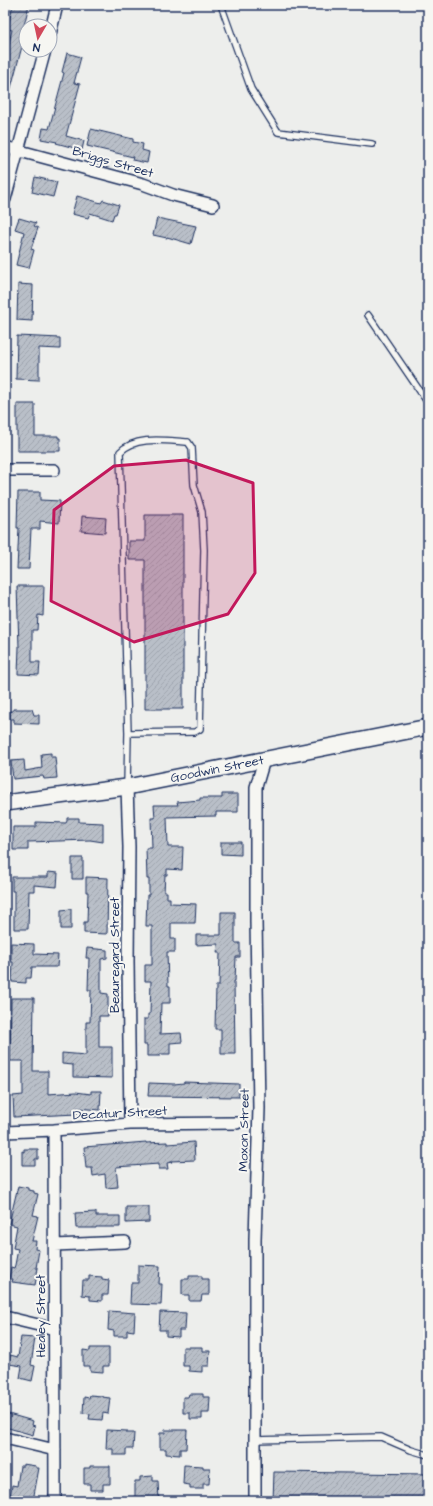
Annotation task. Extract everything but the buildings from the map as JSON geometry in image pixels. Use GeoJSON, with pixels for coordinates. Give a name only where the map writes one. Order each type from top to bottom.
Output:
{"type":"FeatureCollection","features":[{"type":"Feature","properties":{"kind":"main road","name":"Goodwin Street"},"geometry":{"type":"LineString","coordinates":[[5,803],[127,787],[428,728]]}},
{"type":"Feature","properties":{"kind":"street"},"geometry":{"type":"LineString","coordinates":[[54,18],[57,5]]}},
{"type":"Feature","properties":{"kind":"street"},"geometry":{"type":"LineString","coordinates":[[5,199],[44,58]]}},
{"type":"Feature","properties":{"kind":"street","name":"Briggs Street"},"geometry":{"type":"LineString","coordinates":[[5,147],[143,184],[173,195],[213,204]]}},
{"type":"Feature","properties":{"kind":"street"},"geometry":{"type":"LineString","coordinates":[[5,470],[54,470]]}},
{"type":"Feature","properties":{"kind":"street","name":"Moxon Street"},"geometry":{"type":"LineString","coordinates":[[255,1501],[255,1230],[259,1108],[256,921],[256,787],[264,760]]}},
{"type":"Feature","properties":{"kind":"street","name":"Beauregard Street"},"geometry":{"type":"LineString","coordinates":[[127,787],[129,847],[128,961],[130,1124]]}},
{"type":"Feature","properties":{"kind":"street","name":"Decatur Street"},"geometry":{"type":"LineString","coordinates":[[5,1132],[130,1124],[237,1124]]}},
{"type":"Feature","properties":{"kind":"street","name":"Healey Street"},"geometry":{"type":"LineString","coordinates":[[54,1130],[56,1244],[55,1501]]}},
{"type":"Feature","properties":{"kind":"street"},"geometry":{"type":"LineString","coordinates":[[56,1244],[126,1242]]}},
{"type":"Feature","properties":{"kind":"street"},"geometry":{"type":"LineString","coordinates":[[5,1316],[55,1329]]}},
{"type":"Feature","properties":{"kind":"street"},"geometry":{"type":"LineString","coordinates":[[5,1438],[55,1450]]}},
{"type":"Feature","properties":{"kind":"lane"},"geometry":{"type":"LineString","coordinates":[[221,5],[251,89],[278,132],[372,144]]}},
{"type":"Feature","properties":{"kind":"lane"},"geometry":{"type":"LineString","coordinates":[[368,315],[428,403]]}},
{"type":"Feature","properties":{"kind":"lane"},"geometry":{"type":"LineString","coordinates":[[127,787],[128,733],[120,452],[126,446],[140,442],[156,440],[188,442],[192,448],[194,485],[202,512],[204,550],[200,729],[195,732],[128,733]]}},
{"type":"Feature","properties":{"kind":"lane"},"geometry":{"type":"LineString","coordinates":[[254,1440],[381,1436],[411,1450],[428,1455]]}},
{"type":"Feature","properties":{"kind":"highlighted area"},"geometry":{"type":"Polygon","coordinates":[[[186,460],[253,483],[255,573],[228,614],[134,642],[51,601],[54,510],[114,466],[186,460]]]}}]}
